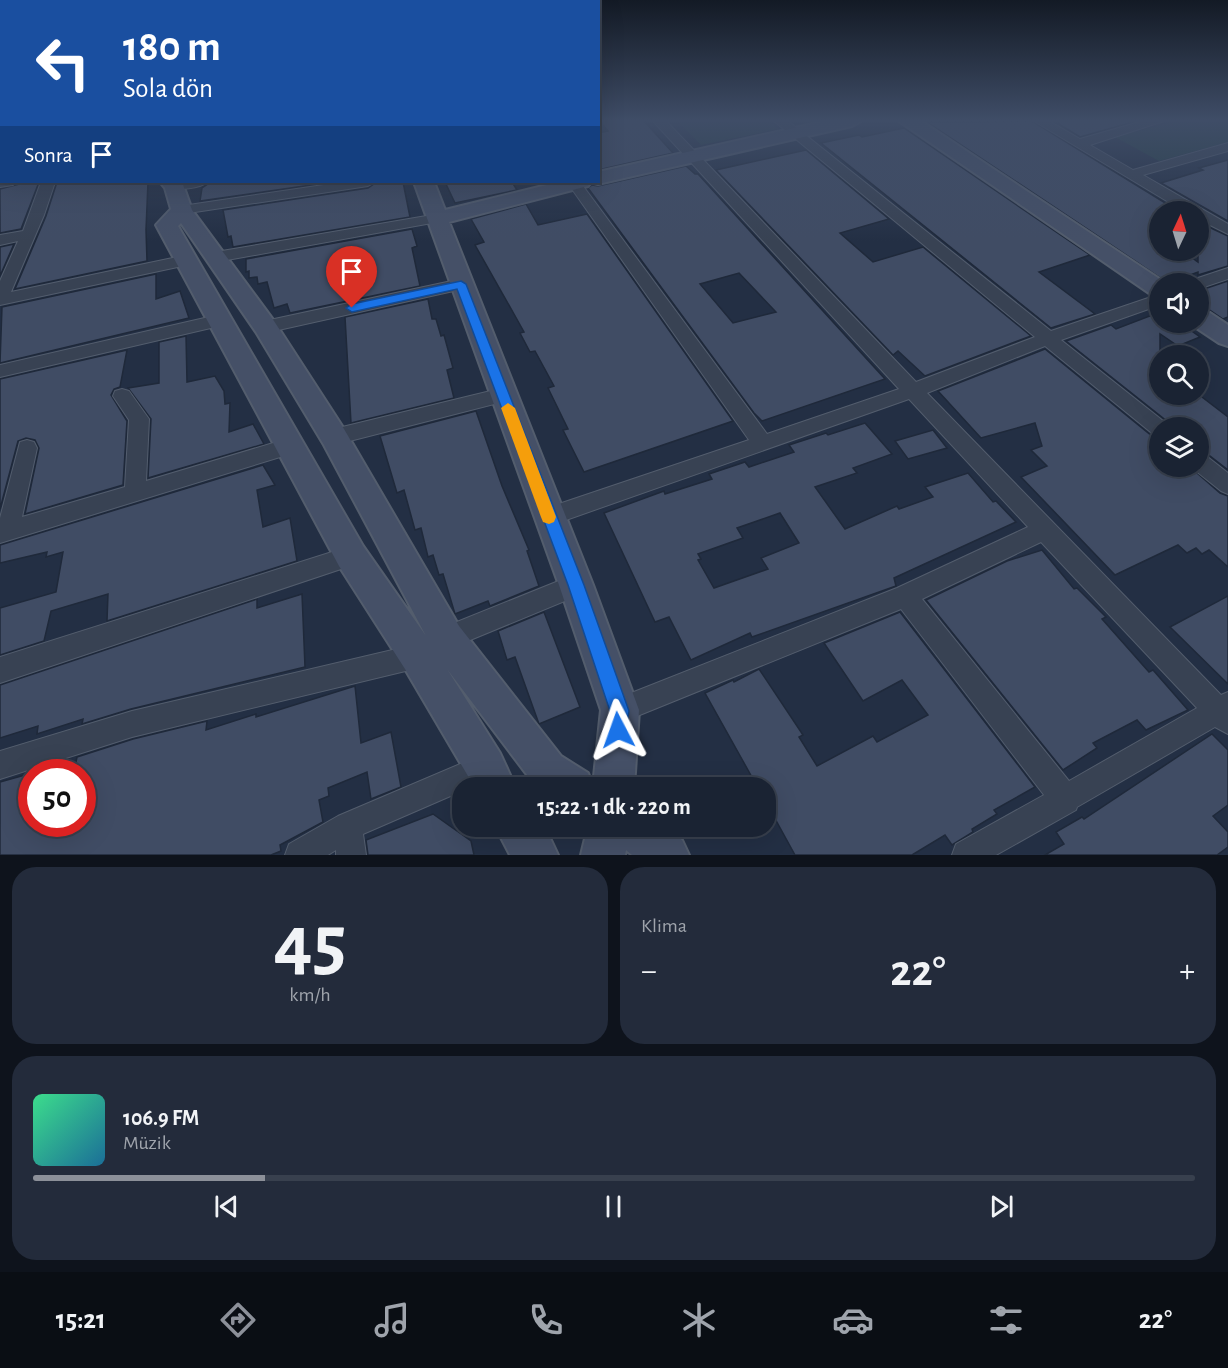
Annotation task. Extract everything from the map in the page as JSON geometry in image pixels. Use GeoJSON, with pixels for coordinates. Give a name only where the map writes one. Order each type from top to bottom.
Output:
{"type":"FeatureCollection","features":[{"type":"Feature","properties":{"kind":"street"},"geometry":{"type":"LineString","coordinates":[[600,178],[670,161]]}},
{"type":"Feature","properties":{"kind":"street"},"geometry":{"type":"LineString","coordinates":[[696,161],[1044,530],[1225,712],[967,855]]}},
{"type":"Feature","properties":{"kind":"street"},"geometry":{"type":"LineString","coordinates":[[829,161],[1149,420]]}},
{"type":"Feature","properties":{"kind":"street"},"geometry":{"type":"LineString","coordinates":[[967,161],[1149,283]]}},
{"type":"Feature","properties":{"kind":"street"},"geometry":{"type":"LineString","coordinates":[[1108,161],[1178,201]]}},
{"type":"Feature","properties":{"kind":"street"},"geometry":{"type":"LineString","coordinates":[[1132,174],[1179,161]]}},
{"type":"Feature","properties":{"kind":"street"},"geometry":{"type":"LineString","coordinates":[[0,299],[48,183]]}},
{"type":"Feature","properties":{"kind":"street"},"geometry":{"type":"LineString","coordinates":[[175,192],[198,183]]}},
{"type":"Feature","properties":{"kind":"street"},"geometry":{"type":"LineString","coordinates":[[175,192],[349,183]]}},
{"type":"Feature","properties":{"kind":"street"},"geometry":{"type":"LineString","coordinates":[[424,183],[576,585],[620,711],[614,777]]}},
{"type":"Feature","properties":{"kind":"street"},"geometry":{"type":"LineString","coordinates":[[0,299],[201,258],[438,218],[572,183]]}},
{"type":"Feature","properties":{"kind":"street"},"geometry":{"type":"LineString","coordinates":[[577,183],[763,444]]}},
{"type":"Feature","properties":{"kind":"street"},"geometry":{"type":"LineString","coordinates":[[175,192],[222,320],[290,446],[351,556],[418,656],[491,777]]}},
{"type":"Feature","properties":{"kind":"street"},"geometry":{"type":"LineString","coordinates":[[1209,219],[1228,230]]}},
{"type":"Feature","properties":{"kind":"street"},"geometry":{"type":"LineString","coordinates":[[0,240],[28,234]]}},
{"type":"Feature","properties":{"kind":"street"},"geometry":{"type":"LineString","coordinates":[[201,258],[265,327],[334,437],[446,638],[547,770],[557,777]]}},
{"type":"Feature","properties":{"kind":"street"},"geometry":{"type":"LineString","coordinates":[[1209,280],[1228,273]]}},
{"type":"Feature","properties":{"kind":"street"},"geometry":{"type":"LineString","coordinates":[[265,327],[461,284]]}},
{"type":"Feature","properties":{"kind":"street"},"geometry":{"type":"LineString","coordinates":[[549,517],[913,391],[1048,338],[1149,303]]}},
{"type":"Feature","properties":{"kind":"street"},"geometry":{"type":"LineString","coordinates":[[0,371],[222,320]]}},
{"type":"Feature","properties":{"kind":"street"},"geometry":{"type":"LineString","coordinates":[[1209,324],[1228,337]]}},
{"type":"Feature","properties":{"kind":"street"},"geometry":{"type":"LineString","coordinates":[[334,437],[503,395]]}},
{"type":"Feature","properties":{"kind":"street"},"geometry":{"type":"LineString","coordinates":[[122,396],[139,419],[135,492]]}},
{"type":"Feature","properties":{"kind":"street"},"geometry":{"type":"LineString","coordinates":[[4,531],[290,446]]}},
{"type":"Feature","properties":{"kind":"street"},"geometry":{"type":"LineString","coordinates":[[4,531],[27,448]]}},
{"type":"Feature","properties":{"kind":"street"},"geometry":{"type":"LineString","coordinates":[[1209,470],[1228,485]]}},
{"type":"Feature","properties":{"kind":"street"},"geometry":{"type":"LineString","coordinates":[[620,711],[905,596],[1044,530]]}},
{"type":"Feature","properties":{"kind":"street"},"geometry":{"type":"LineString","coordinates":[[0,670],[351,556]]}},
{"type":"Feature","properties":{"kind":"street"},"geometry":{"type":"LineString","coordinates":[[446,638],[576,585]]}},
{"type":"Feature","properties":{"kind":"street"},"geometry":{"type":"LineString","coordinates":[[905,596],[1066,800]]}},
{"type":"Feature","properties":{"kind":"street"},"geometry":{"type":"LineString","coordinates":[[0,765],[132,724],[418,656]]}},
{"type":"Feature","properties":{"kind":"street"},"geometry":{"type":"LineString","coordinates":[[300,855],[350,841],[452,795]]}},
{"type":"Feature","properties":{"kind":"street"},"geometry":{"type":"LineString","coordinates":[[524,837],[536,855]]}},
{"type":"Feature","properties":{"kind":"street"},"geometry":{"type":"LineString","coordinates":[[603,855],[607,837]]}},
{"type":"Feature","properties":{"kind":"street"},"geometry":{"type":"LineString","coordinates":[[643,837],[667,855]]}},
{"type":"Feature","properties":{"kind":"building"},"geometry":{"type":"Polygon","coordinates":[[[600,161],[638,161],[600,170],[600,161]]]}},
{"type":"Feature","properties":{"kind":"building"},"geometry":{"type":"Polygon","coordinates":[[[757,161],[819,161],[889,219],[840,233],[873,262],[923,247],[1031,336],[925,376],[898,351],[893,355],[716,170],[757,161]]]}},
{"type":"Feature","properties":{"kind":"building"},"geometry":{"type":"Polygon","coordinates":[[[843,161],[952,161],[1090,255],[1039,272],[1095,314],[1051,328],[843,161]]]}},
{"type":"Feature","properties":{"kind":"building"},"geometry":{"type":"Polygon","coordinates":[[[985,161],[1097,161],[1162,201],[1149,201],[1149,261],[1209,261],[1209,227],[1228,236],[1228,266],[1205,273],[1153,273],[985,161]]]}},
{"type":"Feature","properties":{"kind":"building"},"geometry":{"type":"Polygon","coordinates":[[[1228,161],[1228,221],[1209,210],[1209,201],[1193,201],[1161,183],[1203,170],[1199,168],[1228,161]]]}},
{"type":"Feature","properties":{"kind":"building"},"geometry":{"type":"Polygon","coordinates":[[[686,166],[698,174],[885,379],[762,421],[588,188],[592,185],[598,186],[686,166]],[[739,273],[700,284],[733,323],[776,312],[739,273]]]}},
{"type":"Feature","properties":{"kind":"building"},"geometry":{"type":"Polygon","coordinates":[[[23,183],[39,183],[21,229],[0,233],[0,189],[23,183]]]}},
{"type":"Feature","properties":{"kind":"building"},"geometry":{"type":"Polygon","coordinates":[[[57,183],[148,183],[147,261],[15,289],[46,216],[57,183]]]}},
{"type":"Feature","properties":{"kind":"building"},"geometry":{"type":"Polygon","coordinates":[[[325,183],[200,201],[202,188],[208,184],[325,183]]]}},
{"type":"Feature","properties":{"kind":"building"},"geometry":{"type":"Polygon","coordinates":[[[376,183],[403,183],[410,217],[233,247],[231,236],[228,237],[223,210],[368,188],[376,183]]]}},
{"type":"Feature","properties":{"kind":"building"},"geometry":{"type":"Polygon","coordinates":[[[445,183],[513,183],[517,190],[455,203],[445,183]]]}},
{"type":"Feature","properties":{"kind":"building"},"geometry":{"type":"Polygon","coordinates":[[[526,204],[538,225],[587,214],[733,421],[584,472],[563,430],[568,429],[548,388],[554,386],[535,351],[530,352],[520,333],[524,332],[475,245],[484,242],[471,219],[526,204]]]}},
{"type":"Feature","properties":{"kind":"building"},"geometry":{"type":"Polygon","coordinates":[[[412,229],[417,246],[412,248],[420,286],[290,313],[287,304],[274,308],[267,282],[258,284],[257,277],[249,278],[249,271],[246,272],[246,259],[412,229]]]}},
{"type":"Feature","properties":{"kind":"building"},"geometry":{"type":"Polygon","coordinates":[[[14,244],[0,276],[0,247],[14,244]]]}},
{"type":"Feature","properties":{"kind":"building"},"geometry":{"type":"Polygon","coordinates":[[[156,274],[156,299],[180,291],[189,318],[0,363],[2,307],[156,274]]]}},
{"type":"Feature","properties":{"kind":"building"},"geometry":{"type":"Polygon","coordinates":[[[1228,281],[1228,317],[1223,319],[1209,310],[1209,287],[1228,281]]]}},
{"type":"Feature","properties":{"kind":"building"},"geometry":{"type":"Polygon","coordinates":[[[428,299],[432,319],[436,319],[441,336],[444,335],[453,368],[447,370],[454,398],[351,423],[345,317],[428,299]]]}},
{"type":"Feature","properties":{"kind":"building"},"geometry":{"type":"Polygon","coordinates":[[[1149,316],[1149,333],[1194,333],[1200,337],[1176,345],[1160,334],[1160,345],[1149,345],[1149,405],[1209,405],[1209,402],[1228,417],[1228,470],[1209,455],[1209,417],[1162,417],[1066,341],[1111,325],[1116,329],[1149,316]]]}},
{"type":"Feature","properties":{"kind":"building"},"geometry":{"type":"Polygon","coordinates":[[[186,336],[187,382],[215,376],[224,391],[225,404],[230,403],[229,432],[253,424],[264,444],[148,478],[151,419],[128,388],[159,383],[159,342],[186,336]]]}},
{"type":"Feature","properties":{"kind":"building"},"geometry":{"type":"Polygon","coordinates":[[[1045,349],[1149,434],[1149,477],[1202,477],[1220,493],[1228,496],[1228,567],[1209,550],[1202,554],[1196,548],[1187,553],[1178,545],[1115,575],[1021,477],[1047,466],[1031,450],[1042,446],[1035,423],[981,438],[938,391],[1045,349]]]}},
{"type":"Feature","properties":{"kind":"building"},"geometry":{"type":"Polygon","coordinates":[[[127,350],[120,387],[114,389],[111,395],[127,421],[123,485],[25,514],[39,448],[35,440],[26,438],[18,441],[0,509],[0,379],[127,350]]]}},
{"type":"Feature","properties":{"kind":"building"},"geometry":{"type":"Polygon","coordinates":[[[476,411],[502,486],[529,550],[527,551],[539,586],[490,606],[488,601],[455,614],[443,574],[439,575],[433,555],[428,557],[421,528],[415,530],[404,490],[397,493],[380,436],[476,411]]]}},
{"type":"Feature","properties":{"kind":"building"},"geometry":{"type":"Polygon","coordinates":[[[865,423],[892,454],[853,468],[857,473],[815,487],[845,529],[897,506],[899,509],[933,497],[925,487],[968,473],[993,502],[996,501],[1016,522],[894,578],[896,586],[752,637],[750,633],[691,660],[669,617],[655,622],[604,513],[664,491],[665,494],[712,479],[709,474],[745,462],[749,467],[794,452],[789,445],[826,433],[828,435],[865,423]],[[780,513],[737,528],[743,538],[698,554],[701,559],[698,560],[714,588],[768,569],[761,558],[799,543],[780,513]]]}},
{"type":"Feature","properties":{"kind":"building"},"geometry":{"type":"Polygon","coordinates":[[[933,430],[947,448],[908,459],[895,441],[933,430]]]}},
{"type":"Feature","properties":{"kind":"building"},"geometry":{"type":"Polygon","coordinates":[[[263,465],[275,485],[257,490],[263,527],[290,518],[297,561],[107,621],[108,594],[51,611],[44,641],[0,655],[0,608],[56,592],[63,552],[46,557],[47,552],[0,563],[0,545],[263,465]]]}},
{"type":"Feature","properties":{"kind":"building"},"geometry":{"type":"Polygon","coordinates":[[[1042,550],[1074,589],[1077,588],[1106,617],[1102,619],[1149,672],[1153,670],[1188,710],[1146,730],[1137,720],[1093,743],[1097,748],[1063,770],[926,600],[1007,561],[1042,550]]]}},
{"type":"Feature","properties":{"kind":"building"},"geometry":{"type":"Polygon","coordinates":[[[302,594],[305,667],[131,709],[82,724],[83,719],[37,734],[38,726],[0,738],[0,685],[257,599],[257,608],[302,594]]]}},
{"type":"Feature","properties":{"kind":"building"},"geometry":{"type":"Polygon","coordinates":[[[1228,596],[1228,684],[1170,627],[1228,596]]]}},
{"type":"Feature","properties":{"kind":"building"},"geometry":{"type":"Polygon","coordinates":[[[544,612],[580,707],[539,724],[515,657],[507,660],[498,631],[544,612]]]}},
{"type":"Feature","properties":{"kind":"building"},"geometry":{"type":"Polygon","coordinates":[[[900,612],[1035,787],[994,810],[997,814],[972,829],[973,832],[952,845],[945,835],[912,855],[795,855],[776,820],[776,777],[752,777],[705,693],[759,669],[803,735],[799,737],[817,766],[873,736],[877,742],[928,715],[902,680],[863,701],[824,643],[900,612]]]}},
{"type":"Feature","properties":{"kind":"building"},"geometry":{"type":"Polygon","coordinates":[[[355,686],[361,743],[391,732],[401,787],[371,799],[367,772],[328,788],[329,796],[319,800],[323,822],[280,845],[281,851],[271,855],[0,855],[0,782],[18,777],[18,837],[96,837],[96,759],[77,759],[77,757],[133,739],[207,721],[206,730],[256,714],[256,717],[355,686]]]}},
{"type":"Feature","properties":{"kind":"building"},"geometry":{"type":"Polygon","coordinates":[[[1212,734],[1228,750],[1228,805],[1213,816],[1228,832],[1228,847],[1217,855],[1045,855],[1064,844],[1056,832],[1082,817],[1084,819],[1212,734]]]}},
{"type":"Feature","properties":{"kind":"building"},"geometry":{"type":"Polygon","coordinates":[[[433,814],[452,828],[452,837],[465,837],[471,841],[474,855],[368,855],[366,840],[433,814]]]}},
{"type":"Feature","properties":{"kind":"slow traffic"},"geometry":{"type":"LineString","coordinates":[[508,408],[549,517]]}},
{"type":"Feature","properties":{"kind":"route"},"geometry":{"type":"LineString","coordinates":[[352,308],[461,284],[576,585],[620,711],[618,730]]}}]}
